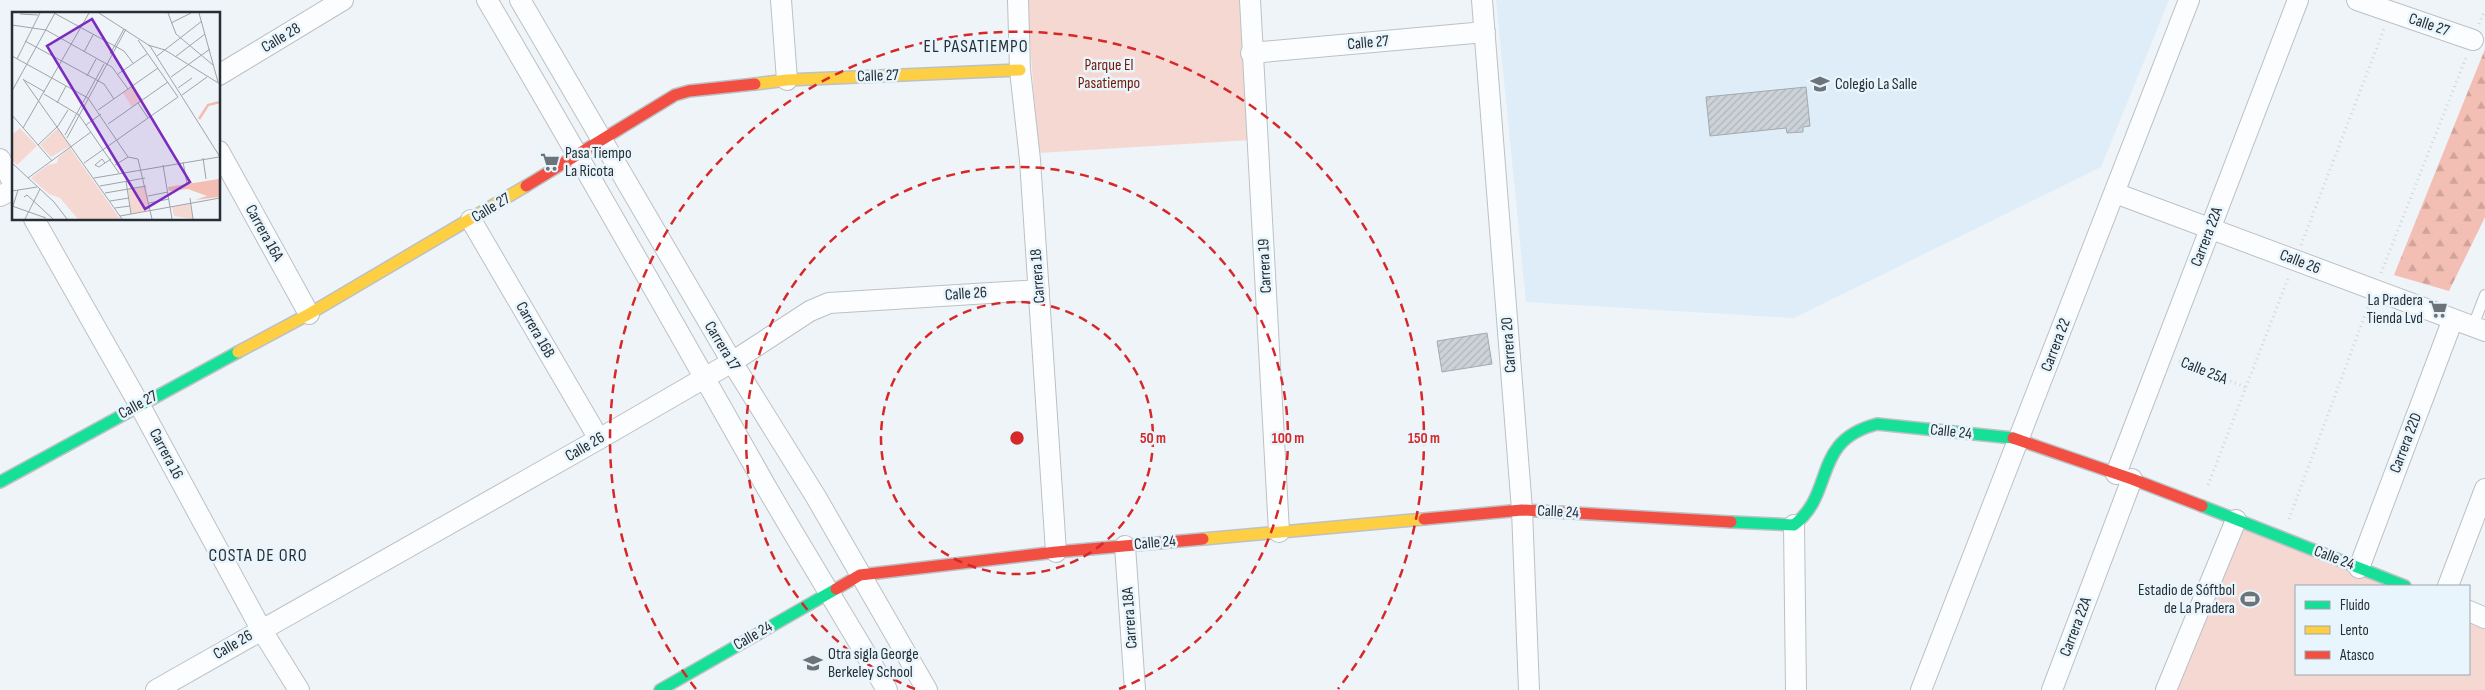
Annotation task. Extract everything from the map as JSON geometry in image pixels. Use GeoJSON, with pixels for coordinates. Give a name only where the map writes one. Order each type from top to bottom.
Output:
{"type":"FeatureCollection","features":[{"type":"Feature","properties":{"kind":"street","name":"Calle 28"},"geometry":{"type":"LineString","coordinates":[[220,75],[343,0]]}},
{"type":"Feature","properties":{"kind":"street","name":"Carrera 17"},"geometry":{"type":"LineString","coordinates":[[487,0],[579,156],[770,493],[830,591],[887,690]]}},
{"type":"Feature","properties":{"kind":"street","name":"Carrera 17"},"geometry":{"type":"LineString","coordinates":[[520,0],[732,362],[816,497],[927,690]]}},
{"type":"Feature","properties":{"kind":"street"},"geometry":{"type":"LineString","coordinates":[[781,0],[787,80]]}},
{"type":"Feature","properties":{"kind":"street","name":"Carrera 18"},"geometry":{"type":"LineString","coordinates":[[1018,0],[1020,70],[1030,160],[1056,552]]}},
{"type":"Feature","properties":{"kind":"street","name":"Carrera 19"},"geometry":{"type":"LineString","coordinates":[[1250,0],[1251,54],[1259,146],[1279,532]]}},
{"type":"Feature","properties":{"kind":"street","name":"Carrera 20"},"geometry":{"type":"LineString","coordinates":[[1482,0],[1522,510],[1529,690]]}},
{"type":"Feature","properties":{"kind":"street","name":"Carrera 22"},"geometry":{"type":"LineString","coordinates":[[1921,690],[2116,193],[2189,0]]}},
{"type":"Feature","properties":{"kind":"street","name":"Carrera 22A"},"geometry":{"type":"LineString","coordinates":[[2052,690],[2124,477],[2162,354],[2298,0]]}},
{"type":"Feature","properties":{"kind":"street","name":"Calle 27"},"geometry":{"type":"LineString","coordinates":[[2357,0],[2473,40]]}},
{"type":"Feature","properties":{"kind":"street","name":"Calle 27"},"geometry":{"type":"LineString","coordinates":[[1251,54],[1485,32]]}},
{"type":"Feature","properties":{"kind":"street","name":"Calle 27"},"geometry":{"type":"LineString","coordinates":[[0,482],[139,404],[309,314],[579,156],[675,96],[689,91],[787,80],[1020,70]]}},
{"type":"Feature","properties":{"kind":"street","name":"Carrera 16A"},"geometry":{"type":"LineString","coordinates":[[220,153],[309,314]]}},
{"type":"Feature","properties":{"kind":"street"},"geometry":{"type":"LineString","coordinates":[[0,160],[12,181]]}},
{"type":"Feature","properties":{"kind":"street"},"geometry":{"type":"LineString","coordinates":[[0,196],[12,190]]}},
{"type":"Feature","properties":{"kind":"street","name":"Calle 26"},"geometry":{"type":"LineString","coordinates":[[2116,193],[2479,329]]}},
{"type":"Feature","properties":{"kind":"street","name":"Carrera 16"},"geometry":{"type":"LineString","coordinates":[[35,220],[139,404],[261,629],[299,690]]}},
{"type":"Feature","properties":{"kind":"street","name":"Carrera 16B"},"geometry":{"type":"LineString","coordinates":[[471,220],[599,439]]}},
{"type":"Feature","properties":{"kind":"street","name":"Calle 26"},"geometry":{"type":"LineString","coordinates":[[156,690],[732,362],[810,311],[829,303],[1039,290]]}},
{"type":"Feature","properties":{"kind":"street","name":"Carrera 22D"},"geometry":{"type":"LineString","coordinates":[[2359,568],[2453,319]]}},
{"type":"Feature","properties":{"kind":"street","name":"Calle 24"},"geometry":{"type":"LineString","coordinates":[[660,690],[860,575],[1056,552],[1522,510],[1794,524],[1808,514],[1813,506],[1834,449],[1849,433],[1861,426],[1877,424],[2020,440],[2124,477],[2402,585]]}},
{"type":"Feature","properties":{"kind":"street"},"geometry":{"type":"LineString","coordinates":[[2448,585],[2485,489]]}},
{"type":"Feature","properties":{"kind":"street"},"geometry":{"type":"LineString","coordinates":[[2166,690],[2236,520]]}},
{"type":"Feature","properties":{"kind":"street"},"geometry":{"type":"LineString","coordinates":[[1794,524],[1796,690]]}},
{"type":"Feature","properties":{"kind":"street","name":"Carrera 18A"},"geometry":{"type":"LineString","coordinates":[[1124,546],[1135,690]]}},
{"type":"Feature","properties":{"kind":"street"},"geometry":{"type":"LineString","coordinates":[[2470,611],[2485,618]]}},
{"type":"Feature","properties":{"kind":"lane"},"geometry":{"type":"LineString","coordinates":[[2479,329],[2485,295]]}},
{"type":"Feature","properties":{"kind":"path","name":"Calle 25A"},"geometry":{"type":"LineString","coordinates":[[2162,354],[2245,388]]}},
{"type":"Feature","properties":{"kind":"shaded area","name":"Colegio La Salle"},"geometry":{"type":"Polygon","coordinates":[[[1496,0],[2169,0],[2101,167],[1794,318],[1526,302],[1496,0]]]}},
{"type":"Feature","properties":{"kind":"green space","name":"Parque El Pasatiempo"},"geometry":{"type":"Polygon","coordinates":[[[1027,0],[1242,0],[1251,140],[1038,153],[1027,0]]]}},
{"type":"Feature","properties":{"kind":"green space"},"geometry":{"type":"Polygon","coordinates":[[[2485,49],[2485,217],[2449,291],[2394,275],[2485,49]]]}},
{"type":"Feature","properties":{"kind":"green space","name":"Estadio de Sóftbol de La Pradera"},"geometry":{"type":"Polygon","coordinates":[[[2236,520],[2402,585],[2295,585],[2295,675],[2470,675],[2470,611],[2485,618],[2485,690],[2166,690],[2236,520]]]}},
{"type":"Feature","properties":{"kind":"building"},"geometry":{"type":"Polygon","coordinates":[[[1806,87],[1810,126],[1803,127],[1803,132],[1787,133],[1786,128],[1710,136],[1706,97],[1806,87]]]}},
{"type":"Feature","properties":{"kind":"building"},"geometry":{"type":"Polygon","coordinates":[[[1487,333],[1492,364],[1442,372],[1437,341],[1487,333]]]}},
{"type":"Feature","properties":{"kind":"traffic: fast"},"geometry":{"type":"LineString","coordinates":[[0,482],[238,352]]}},
{"type":"Feature","properties":{"kind":"traffic: fast"},"geometry":{"type":"LineString","coordinates":[[1731,522],[1794,525],[1807,512],[1815,498],[1826,468],[1842,442],[1856,432],[1877,424],[2013,438]]}},
{"type":"Feature","properties":{"kind":"traffic: fast"},"geometry":{"type":"LineString","coordinates":[[2202,506],[2402,585]]}},
{"type":"Feature","properties":{"kind":"traffic: fast"},"geometry":{"type":"LineString","coordinates":[[660,690],[836,589]]}},
{"type":"Feature","properties":{"kind":"traffic: slow"},"geometry":{"type":"LineString","coordinates":[[755,84],[787,80],[1020,70]]}},
{"type":"Feature","properties":{"kind":"traffic: slow"},"geometry":{"type":"LineString","coordinates":[[238,352],[309,314],[526,186]]}},
{"type":"Feature","properties":{"kind":"traffic: slow"},"geometry":{"type":"LineString","coordinates":[[1203,539],[1424,519]]}},
{"type":"Feature","properties":{"kind":"traffic: jam"},"geometry":{"type":"LineString","coordinates":[[526,186],[675,95],[689,91],[755,84]]}},
{"type":"Feature","properties":{"kind":"traffic: jam"},"geometry":{"type":"LineString","coordinates":[[2013,438],[2132,479],[2202,506]]}},
{"type":"Feature","properties":{"kind":"traffic: jam"},"geometry":{"type":"LineString","coordinates":[[1424,519],[1522,510],[1731,522]]}},
{"type":"Feature","properties":{"kind":"traffic: jam"},"geometry":{"type":"LineString","coordinates":[[836,589],[860,575],[1056,552],[1203,539]]}},
{"type":"Feature","properties":{"kind":"place","name":"Colegio La Salle"},"geometry":{"type":"Point","coordinates":[1820,84]}},
{"type":"Feature","properties":{"kind":"place","name":"Pasa Tiempo La Ricota"},"geometry":{"type":"Point","coordinates":[550,162]}},
{"type":"Feature","properties":{"kind":"place","name":"La Pradera Tienda Lvd"},"geometry":{"type":"Point","coordinates":[2438,309]}},
{"type":"Feature","properties":{"kind":"place","name":"Estadio de Sóftbol de La Pradera"},"geometry":{"type":"Point","coordinates":[2250,599]}},
{"type":"Feature","properties":{"kind":"place","name":"Otra sigla George Berkeley School"},"geometry":{"type":"Point","coordinates":[813,663]}},
{"type":"Feature","properties":{"kind":"district","name":"EL PASATIEMPO"},"geometry":{"type":"Point","coordinates":[976,46]}},
{"type":"Feature","properties":{"kind":"district","name":"COSTA DE ORO"},"geometry":{"type":"Point","coordinates":[258,555]}}]}
